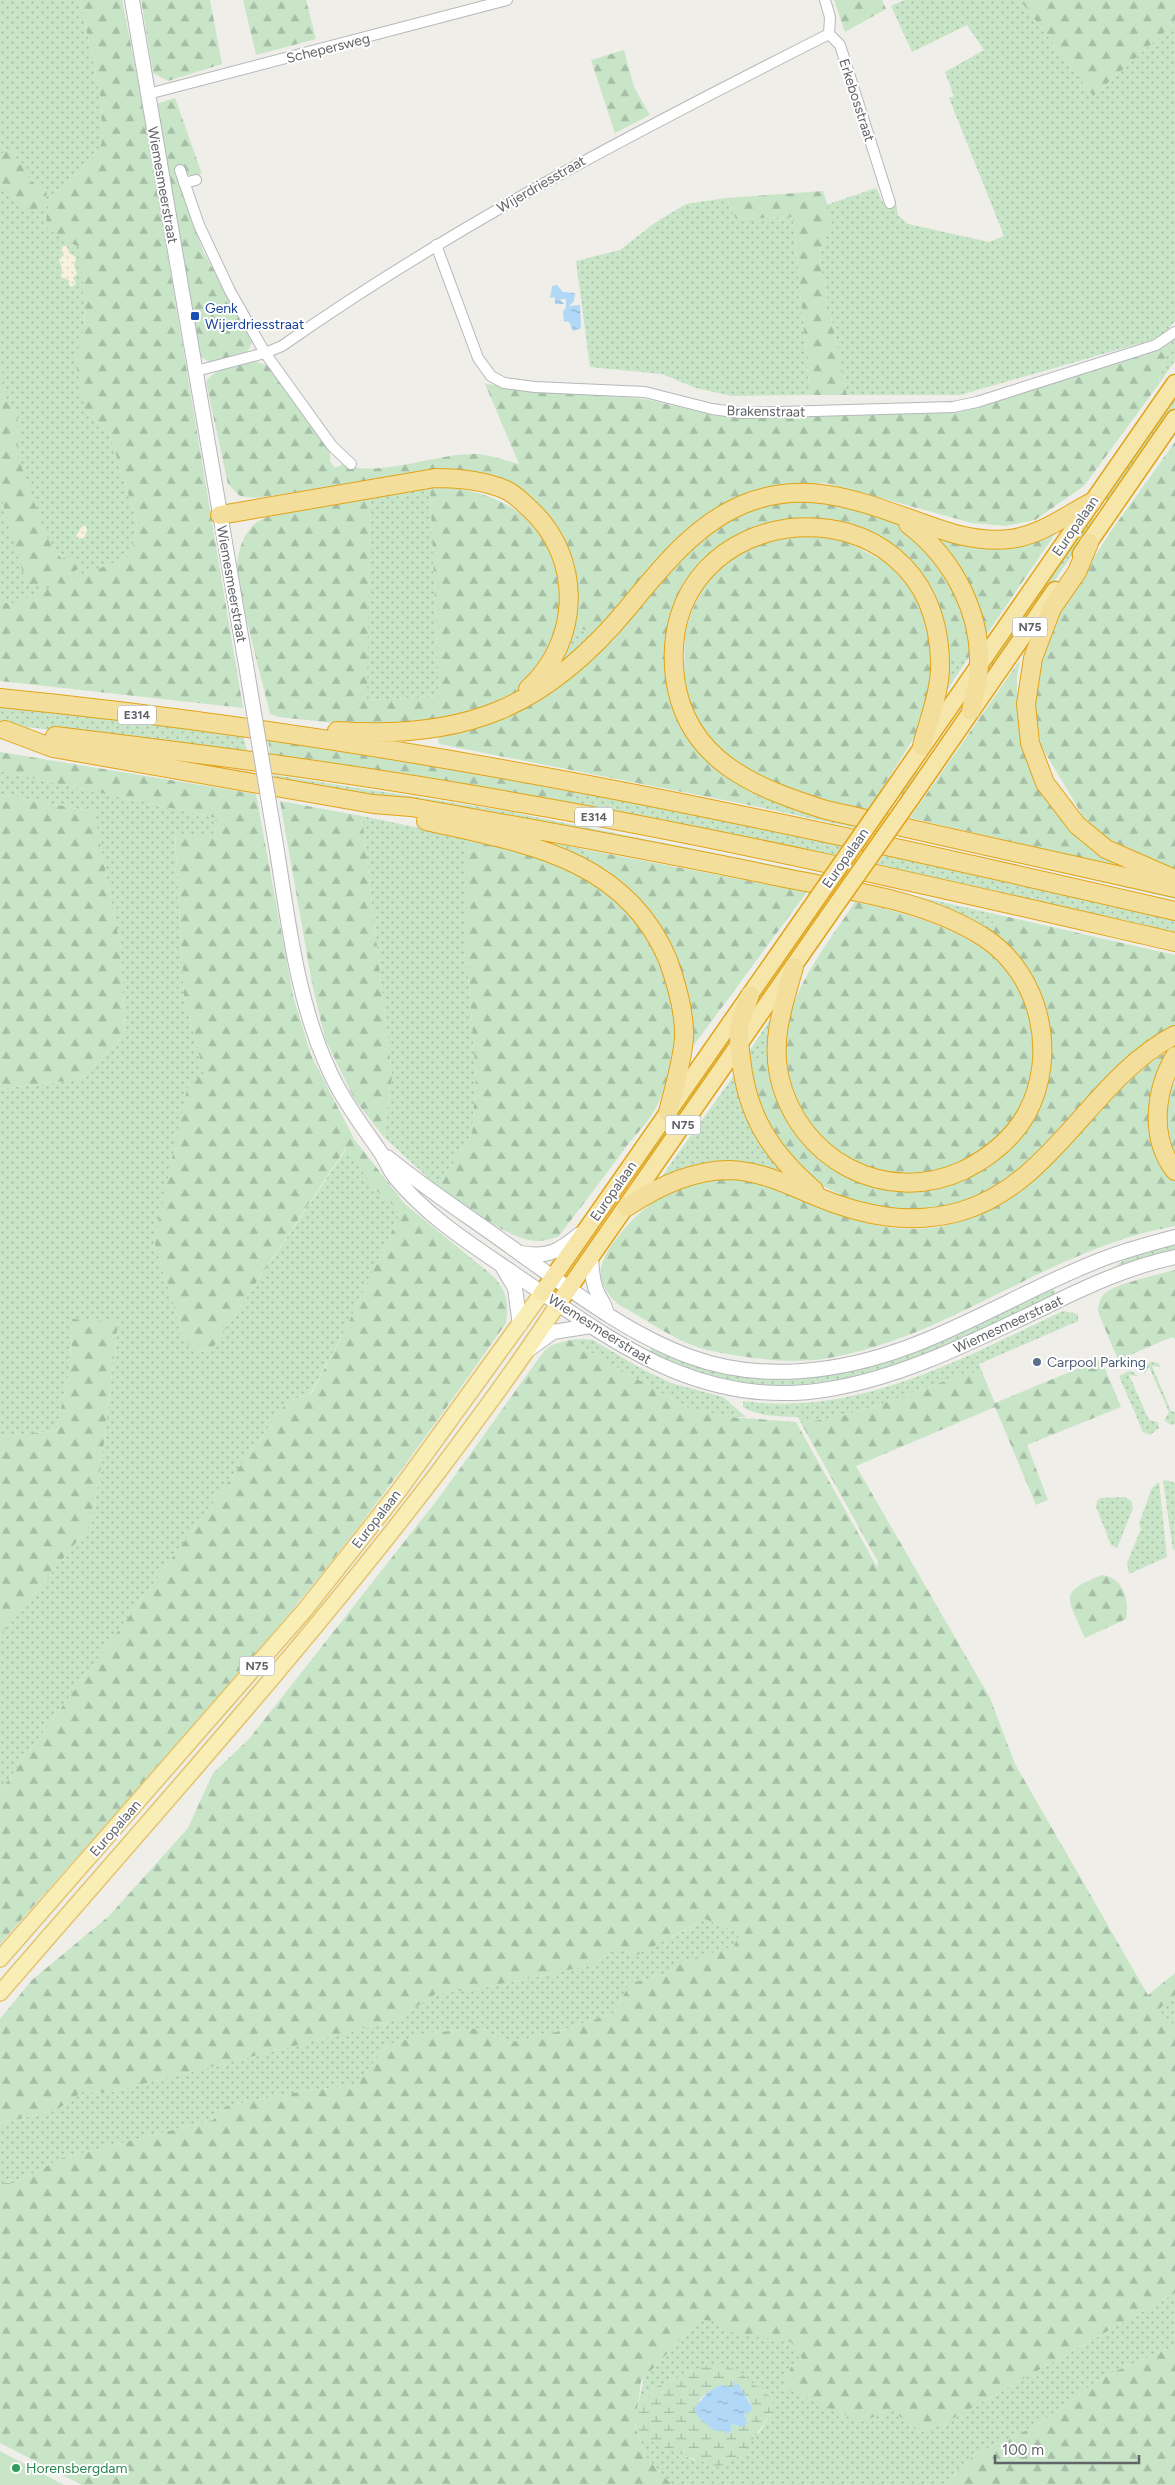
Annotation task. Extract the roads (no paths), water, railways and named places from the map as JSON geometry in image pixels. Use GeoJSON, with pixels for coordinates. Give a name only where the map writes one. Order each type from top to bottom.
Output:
{"type":"FeatureCollection","features":[{"type":"Feature","properties":{"kind":"highway","name":"Europalaan"},"geometry":{"type":"LineString","coordinates":[[542,1294],[1175,383]]}},
{"type":"Feature","properties":{"kind":"highway","name":"Europalaan"},"geometry":{"type":"LineString","coordinates":[[558,1304],[1175,418]]}},
{"type":"Feature","properties":{"kind":"highway"},"geometry":{"type":"LineString","coordinates":[[220,515],[435,478],[464,478],[507,490],[541,519],[556,544],[564,563],[569,597],[564,633],[552,661],[538,679],[508,706]]}},
{"type":"Feature","properties":{"kind":"highway"},"geometry":{"type":"LineString","coordinates":[[274,732],[310,729],[383,733],[412,732],[455,724],[508,706],[537,691],[565,672],[608,630],[680,549],[710,524],[733,510],[773,496],[813,492],[850,498],[953,534],[1008,539],[1041,531],[1092,502]]}},
{"type":"Feature","properties":{"kind":"highway"},"geometry":{"type":"LineString","coordinates":[[896,514],[932,545],[952,571],[970,610],[976,634],[979,664],[970,711]]}},
{"type":"Feature","properties":{"kind":"highway"},"geometry":{"type":"LineString","coordinates":[[922,746],[940,676],[938,631],[920,585],[904,567],[885,551],[863,538],[826,527],[800,526],[759,534],[733,547],[711,564],[693,590],[682,612],[675,636],[674,660],[677,688],[684,714],[699,740],[721,763],[755,785],[787,798],[826,810],[1175,888]]}},
{"type":"Feature","properties":{"kind":"highway"},"geometry":{"type":"LineString","coordinates":[[1089,542],[1077,572],[1052,608],[1033,658],[1026,704],[1027,730],[1033,756],[1045,782],[1062,808],[1092,839],[1127,859],[1175,879]]}},
{"type":"Feature","properties":{"kind":"highway","name":"E314"},"geometry":{"type":"LineString","coordinates":[[0,698],[274,732],[516,771],[718,809],[914,850],[1175,911]]}},
{"type":"Feature","properties":{"kind":"highway"},"geometry":{"type":"LineString","coordinates":[[3,730],[53,748],[374,804],[410,807],[712,862],[904,902],[955,920],[988,940],[1012,963],[1029,988],[1040,1018],[1043,1048],[1040,1080],[1027,1113],[1008,1141],[981,1162],[949,1177],[915,1183],[881,1181],[852,1171],[826,1154],[804,1133],[785,1097],[778,1072],[775,1042],[794,967]]}},
{"type":"Feature","properties":{"kind":"highway","name":"E314"},"geometry":{"type":"LineString","coordinates":[[3,730],[240,758],[520,802],[717,840],[1175,942]]}},
{"type":"Feature","properties":{"kind":"highway"},"geometry":{"type":"LineString","coordinates":[[374,804],[419,819],[514,840],[553,854],[585,867],[612,885],[634,905],[653,930],[663,949],[674,975],[684,1020],[684,1039],[668,1112]]}},
{"type":"Feature","properties":{"kind":"highway"},"geometry":{"type":"LineString","coordinates":[[750,995],[740,1026],[739,1044],[742,1073],[749,1098],[760,1126],[776,1152],[787,1165],[826,1200]]}},
{"type":"Feature","properties":{"kind":"highway"},"geometry":{"type":"LineString","coordinates":[[627,1207],[644,1196],[686,1177],[729,1170],[755,1173],[826,1200],[872,1214],[905,1220],[943,1215],[976,1206],[1011,1187],[1026,1174],[1118,1077],[1153,1049],[1175,1035]]}},
{"type":"Feature","properties":{"kind":"highway"},"geometry":{"type":"LineString","coordinates":[[1175,1056],[1160,1091],[1157,1112],[1164,1151],[1175,1171]]}},
{"type":"Feature","properties":{"kind":"main road","name":"Wiemesmeerstraat"},"geometry":{"type":"LineString","coordinates":[[132,0],[292,940],[314,1034],[328,1070],[342,1097],[394,1175],[428,1211],[542,1294],[641,1358],[699,1380],[760,1392],[826,1390],[874,1379],[924,1363],[1077,1291],[1115,1276],[1175,1258]]}},
{"type":"Feature","properties":{"kind":"main road","name":"Wiemesmeerstraat"},"geometry":{"type":"LineString","coordinates":[[380,1152],[435,1194],[569,1288],[659,1343],[692,1358],[723,1366],[763,1372],[800,1372],[834,1368],[878,1358],[911,1346],[1106,1258],[1175,1237]]}},
{"type":"Feature","properties":{"kind":"main road"},"geometry":{"type":"LineString","coordinates":[[520,1253],[534,1256],[549,1254],[563,1247],[586,1229]]}},
{"type":"Feature","properties":{"kind":"main road"},"geometry":{"type":"LineString","coordinates":[[591,1258],[593,1283],[598,1296],[604,1303],[606,1312]]}},
{"type":"Feature","properties":{"kind":"main road"},"geometry":{"type":"LineString","coordinates":[[502,1265],[506,1277],[515,1288],[520,1325]]}},
{"type":"Feature","properties":{"kind":"main road","name":"Europalaan"},"geometry":{"type":"LineString","coordinates":[[0,1959],[304,1611],[398,1492],[542,1294]]}},
{"type":"Feature","properties":{"kind":"main road","name":"Europalaan"},"geometry":{"type":"LineString","coordinates":[[0,1993],[306,1639],[392,1532],[525,1352],[558,1304]]}},
{"type":"Feature","properties":{"kind":"main road"},"geometry":{"type":"LineString","coordinates":[[525,1352],[553,1332],[591,1326]]}},
{"type":"Feature","properties":{"kind":"street","name":"Schepersweg"},"geometry":{"type":"LineString","coordinates":[[148,94],[507,0]]}},
{"type":"Feature","properties":{"kind":"street"},"geometry":{"type":"LineString","coordinates":[[825,0],[830,17],[829,34]]}},
{"type":"Feature","properties":{"kind":"street","name":"Erkebosstraat"},"geometry":{"type":"LineString","coordinates":[[829,34],[840,46],[890,202]]}},
{"type":"Feature","properties":{"kind":"street","name":"Wijerdriesstraat"},"geometry":{"type":"LineString","coordinates":[[196,371],[265,353],[282,346],[436,245],[582,161],[829,34]]}},
{"type":"Feature","properties":{"kind":"street"},"geometry":{"type":"LineString","coordinates":[[180,170],[192,208],[230,291],[265,353],[337,458],[351,464]]}},
{"type":"Feature","properties":{"kind":"street"},"geometry":{"type":"LineString","coordinates":[[184,183],[196,180]]}},
{"type":"Feature","properties":{"kind":"street","name":"Brakenstraat"},"geometry":{"type":"LineString","coordinates":[[436,245],[478,358],[491,376],[504,383],[645,392],[712,409],[742,413],[953,407],[977,402],[1156,345],[1175,332]]}},
{"type":"Feature","properties":{"kind":"water"},"geometry":{"type":"Polygon","coordinates":[[[557,285],[563,292],[575,293],[574,301],[569,306],[580,305],[581,328],[573,331],[569,322],[564,321],[563,311],[566,308],[566,299],[560,299],[564,304],[555,304],[555,297],[550,298],[552,286],[557,285]]]}},
{"type":"Feature","properties":{"kind":"water"},"geometry":{"type":"Polygon","coordinates":[[[734,2382],[739,2385],[752,2407],[751,2411],[744,2415],[747,2423],[743,2427],[731,2424],[731,2431],[725,2434],[724,2430],[715,2431],[699,2418],[694,2409],[708,2392],[721,2385],[734,2388],[734,2382]]]}},
{"type":"Feature","properties":{"kind":"place","name":"Genk Wijerdriesstraat"},"geometry":{"type":"Point","coordinates":[195,316]}},
{"type":"Feature","properties":{"kind":"place","name":"Carpool Parking"},"geometry":{"type":"Point","coordinates":[1037,1362]}},
{"type":"Feature","properties":{"kind":"place","name":"Horensbergdam"},"geometry":{"type":"Point","coordinates":[16,2468]}}]}
